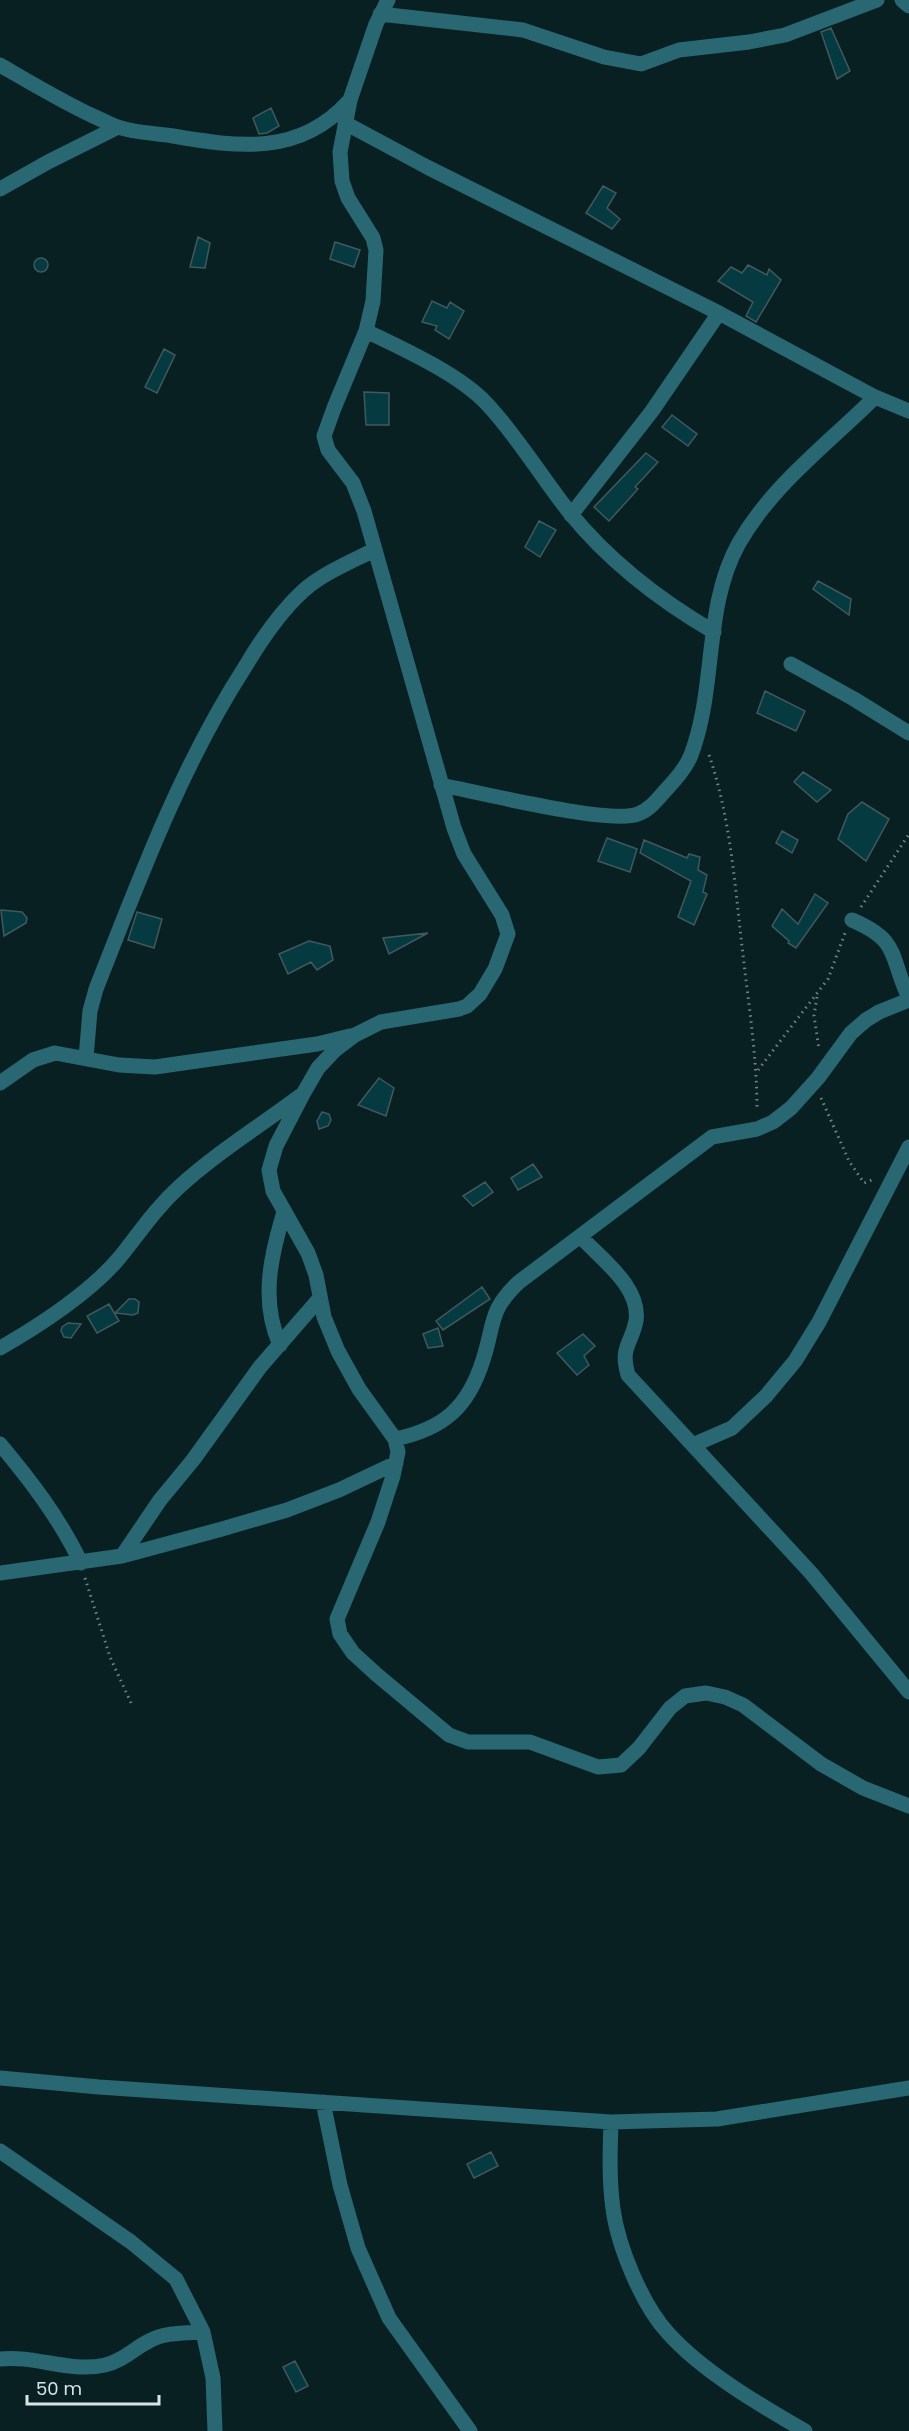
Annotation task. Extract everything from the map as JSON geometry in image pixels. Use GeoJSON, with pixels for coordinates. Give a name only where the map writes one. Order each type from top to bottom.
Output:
{"type":"FeatureCollection","features":[{"type":"Feature","properties":{"kind":"street"},"geometry":{"type":"LineString","coordinates":[[877,0],[785,35],[749,42],[679,50],[641,64],[604,57],[523,30],[382,5],[350,100],[340,152],[342,181],[360,220],[373,238],[376,250],[373,301],[366,331],[345,378],[324,436],[328,450],[353,483],[364,511],[441,785],[464,854],[502,915],[508,934],[504,949],[480,994],[464,1008],[392,1019],[372,1026],[355,1035],[322,1063],[276,1146],[269,1170],[273,1191],[308,1253],[324,1317],[338,1351],[358,1389],[395,1439],[398,1452],[378,1522],[337,1619],[340,1634],[353,1653],[449,1735],[468,1742],[530,1742],[598,1767],[621,1765],[639,1748],[670,1708],[685,1696],[706,1693],[725,1697],[743,1706],[821,1764],[863,1788],[909,1806]]}},
{"type":"Feature","properties":{"kind":"street"},"geometry":{"type":"LineString","coordinates":[[902,0],[909,6]]}},
{"type":"Feature","properties":{"kind":"street"},"geometry":{"type":"LineString","coordinates":[[0,65],[67,103],[118,128],[213,142],[259,145],[293,140],[316,130],[334,117],[350,100]]}},
{"type":"Feature","properties":{"kind":"street"},"geometry":{"type":"LineString","coordinates":[[345,123],[427,167],[719,313],[875,397],[909,411]]}},
{"type":"Feature","properties":{"kind":"street"},"geometry":{"type":"LineString","coordinates":[[0,189],[48,162],[118,128]]}},
{"type":"Feature","properties":{"kind":"street"},"geometry":{"type":"LineString","coordinates":[[571,515],[652,411],[719,313]]}},
{"type":"Feature","properties":{"kind":"street"},"geometry":{"type":"LineString","coordinates":[[366,331],[464,385],[486,403],[571,515],[609,555],[683,615],[714,632]]}},
{"type":"Feature","properties":{"kind":"street"},"geometry":{"type":"LineString","coordinates":[[441,785],[580,812],[614,816],[637,815],[653,805],[677,777],[691,756],[708,687],[722,587],[739,543],[796,472],[875,397]]}},
{"type":"Feature","properties":{"kind":"street"},"geometry":{"type":"LineString","coordinates":[[86,1058],[90,1011],[96,989],[177,792],[229,691],[257,648],[304,590],[374,550]]}},
{"type":"Feature","properties":{"kind":"street"},"geometry":{"type":"LineString","coordinates":[[791,664],[854,699],[909,734]]}},
{"type":"Feature","properties":{"kind":"street"},"geometry":{"type":"LineString","coordinates":[[395,1439],[417,1434],[448,1418],[467,1397],[484,1359],[492,1320],[505,1295],[519,1282],[712,1137],[757,1129],[773,1122],[791,1108],[818,1078],[851,1033],[866,1020],[909,999],[900,978],[895,956],[886,940],[870,928],[852,920]]}},
{"type":"Feature","properties":{"kind":"street"},"geometry":{"type":"LineString","coordinates":[[0,1083],[18,1069],[50,1054],[63,1053],[119,1065],[155,1067],[317,1044],[355,1035]]}},
{"type":"Feature","properties":{"kind":"street"},"geometry":{"type":"LineString","coordinates":[[0,1348],[24,1335],[99,1279],[120,1257],[141,1227],[179,1187],[303,1094]]}},
{"type":"Feature","properties":{"kind":"street"},"geometry":{"type":"LineString","coordinates":[[693,1445],[732,1428],[766,1396],[795,1361],[819,1322],[909,1147]]}},
{"type":"Feature","properties":{"kind":"street"},"geometry":{"type":"LineString","coordinates":[[280,1344],[271,1321],[270,1288],[275,1244],[284,1212]]}},
{"type":"Feature","properties":{"kind":"street"},"geometry":{"type":"LineString","coordinates":[[581,1237],[623,1281],[635,1301],[636,1320],[624,1359],[628,1375],[811,1573],[909,1692]]}},
{"type":"Feature","properties":{"kind":"street"},"geometry":{"type":"LineString","coordinates":[[122,1556],[160,1500],[198,1453],[260,1367],[320,1298]]}},
{"type":"Feature","properties":{"kind":"street"},"geometry":{"type":"LineString","coordinates":[[0,1444],[40,1493],[69,1537],[81,1563]]}},
{"type":"Feature","properties":{"kind":"street"},"geometry":{"type":"LineString","coordinates":[[0,1573],[122,1556],[287,1510],[339,1490],[396,1462]]}},
{"type":"Feature","properties":{"kind":"street"},"geometry":{"type":"LineString","coordinates":[[0,2078],[99,2087],[611,2122],[717,2119],[909,2088]]}},
{"type":"Feature","properties":{"kind":"street"},"geometry":{"type":"LineString","coordinates":[[323,2102],[340,2185],[358,2248],[389,2318],[470,2431]]}},
{"type":"Feature","properties":{"kind":"street"},"geometry":{"type":"LineString","coordinates":[[611,2122],[610,2168],[613,2210],[626,2255],[642,2293],[667,2333],[715,2374],[805,2431]]}},
{"type":"Feature","properties":{"kind":"street"},"geometry":{"type":"LineString","coordinates":[[0,2151],[131,2242],[176,2279],[203,2332],[213,2378],[215,2431]]}},
{"type":"Feature","properties":{"kind":"street"},"geometry":{"type":"LineString","coordinates":[[0,2359],[17,2357],[47,2363],[104,2366],[124,2358],[151,2339],[174,2334],[203,2332]]}},
{"type":"Feature","properties":{"kind":"path"},"geometry":{"type":"LineString","coordinates":[[699,728],[724,807],[757,1072],[757,1129]]}},
{"type":"Feature","properties":{"kind":"path"},"geometry":{"type":"LineString","coordinates":[[757,1072],[818,995],[828,979],[842,939],[852,920],[909,834]]}},
{"type":"Feature","properties":{"kind":"path"},"geometry":{"type":"LineString","coordinates":[[818,995],[814,1017],[820,1056],[818,1088],[827,1116],[849,1161],[864,1183],[898,1168]]}},
{"type":"Feature","properties":{"kind":"path"},"geometry":{"type":"LineString","coordinates":[[81,1563],[110,1658],[131,1703]]}},
{"type":"Feature","properties":{"kind":"building"},"geometry":{"type":"Polygon","coordinates":[[[831,28],[850,71],[837,79],[821,32],[831,28]]]}},
{"type":"Feature","properties":{"kind":"building"},"geometry":{"type":"Polygon","coordinates":[[[271,108],[279,126],[267,133],[259,134],[253,118],[271,108]]]}},
{"type":"Feature","properties":{"kind":"building"},"geometry":{"type":"Polygon","coordinates":[[[603,186],[616,193],[607,208],[620,219],[612,229],[586,213],[603,186]]]}},
{"type":"Feature","properties":{"kind":"building"},"geometry":{"type":"Polygon","coordinates":[[[198,237],[210,243],[205,268],[190,267],[198,237]]]}},
{"type":"Feature","properties":{"kind":"building"},"geometry":{"type":"Polygon","coordinates":[[[335,242],[360,250],[354,267],[330,259],[335,242]]]}},
{"type":"Feature","properties":{"kind":"building"},"geometry":{"type":"Polygon","coordinates":[[[38,258],[44,258],[48,265],[44,272],[38,272],[34,268],[34,262],[38,258]]]}},
{"type":"Feature","properties":{"kind":"building"},"geometry":{"type":"Polygon","coordinates":[[[748,265],[767,275],[769,269],[781,280],[756,322],[746,316],[753,302],[718,281],[731,267],[742,273],[748,265]]]}},
{"type":"Feature","properties":{"kind":"building"},"geometry":{"type":"Polygon","coordinates":[[[432,301],[447,308],[450,302],[464,311],[449,339],[435,330],[437,326],[422,322],[432,301]]]}},
{"type":"Feature","properties":{"kind":"building"},"geometry":{"type":"Polygon","coordinates":[[[164,349],[175,355],[157,393],[145,387],[164,349]]]}},
{"type":"Feature","properties":{"kind":"building"},"geometry":{"type":"Polygon","coordinates":[[[364,392],[389,393],[389,425],[366,425],[364,392]]]}},
{"type":"Feature","properties":{"kind":"building"},"geometry":{"type":"Polygon","coordinates":[[[672,415],[697,434],[688,446],[662,427],[672,415]]]}},
{"type":"Feature","properties":{"kind":"building"},"geometry":{"type":"Polygon","coordinates":[[[646,453],[658,462],[635,487],[638,489],[609,521],[594,507],[646,453]]]}},
{"type":"Feature","properties":{"kind":"building"},"geometry":{"type":"Polygon","coordinates":[[[539,521],[556,530],[540,557],[525,547],[539,521]]]}},
{"type":"Feature","properties":{"kind":"building"},"geometry":{"type":"Polygon","coordinates":[[[818,581],[851,599],[849,615],[813,589],[818,581]]]}},
{"type":"Feature","properties":{"kind":"building"},"geometry":{"type":"Polygon","coordinates":[[[765,691],[805,711],[796,731],[757,713],[765,691]]]}},
{"type":"Feature","properties":{"kind":"building"},"geometry":{"type":"Polygon","coordinates":[[[803,772],[831,790],[817,802],[794,782],[803,772]]]}},
{"type":"Feature","properties":{"kind":"building"},"geometry":{"type":"Polygon","coordinates":[[[862,802],[889,819],[866,861],[838,839],[848,814],[862,802]]]}},
{"type":"Feature","properties":{"kind":"building"},"geometry":{"type":"Polygon","coordinates":[[[782,831],[798,840],[792,853],[776,843],[782,831]]]}},
{"type":"Feature","properties":{"kind":"building"},"geometry":{"type":"Polygon","coordinates":[[[607,838],[637,849],[630,872],[598,861],[607,838]]]}},
{"type":"Feature","properties":{"kind":"building"},"geometry":{"type":"Polygon","coordinates":[[[644,840],[687,858],[689,854],[700,857],[698,870],[707,875],[703,892],[707,894],[694,925],[678,917],[691,881],[640,853],[644,840]]]}},
{"type":"Feature","properties":{"kind":"building"},"geometry":{"type":"Polygon","coordinates":[[[815,894],[828,903],[796,948],[772,926],[782,909],[798,924],[815,894]]]}},
{"type":"Feature","properties":{"kind":"building"},"geometry":{"type":"Polygon","coordinates":[[[1,910],[22,912],[27,918],[26,923],[4,936],[1,910]]]}},
{"type":"Feature","properties":{"kind":"building"},"geometry":{"type":"Polygon","coordinates":[[[137,912],[162,919],[154,948],[128,940],[137,912]]]}},
{"type":"Feature","properties":{"kind":"building"},"geometry":{"type":"Polygon","coordinates":[[[428,933],[389,954],[383,938],[428,933]]]}},
{"type":"Feature","properties":{"kind":"building"},"geometry":{"type":"Polygon","coordinates":[[[309,941],[330,946],[333,960],[317,970],[311,962],[288,974],[279,954],[309,941]]]}},
{"type":"Feature","properties":{"kind":"building"},"geometry":{"type":"Polygon","coordinates":[[[379,1078],[394,1088],[386,1116],[358,1105],[379,1078]]]}},
{"type":"Feature","properties":{"kind":"building"},"geometry":{"type":"Polygon","coordinates":[[[322,1112],[329,1114],[331,1120],[328,1126],[319,1129],[317,1121],[322,1112]]]}},
{"type":"Feature","properties":{"kind":"building"},"geometry":{"type":"Polygon","coordinates":[[[533,1164],[542,1177],[518,1190],[511,1178],[533,1164]]]}},
{"type":"Feature","properties":{"kind":"building"},"geometry":{"type":"Polygon","coordinates":[[[485,1182],[493,1192],[473,1206],[463,1196],[485,1182]]]}},
{"type":"Feature","properties":{"kind":"building"},"geometry":{"type":"Polygon","coordinates":[[[482,1287],[490,1299],[443,1330],[436,1321],[482,1287]]]}},
{"type":"Feature","properties":{"kind":"building"},"geometry":{"type":"Polygon","coordinates":[[[129,1299],[139,1302],[138,1313],[133,1315],[115,1313],[129,1299]]]}},
{"type":"Feature","properties":{"kind":"building"},"geometry":{"type":"Polygon","coordinates":[[[109,1304],[119,1321],[97,1333],[87,1316],[109,1304]]]}},
{"type":"Feature","properties":{"kind":"building"},"geometry":{"type":"Polygon","coordinates":[[[68,1323],[81,1324],[71,1338],[64,1337],[61,1331],[62,1327],[68,1323]]]}},
{"type":"Feature","properties":{"kind":"building"},"geometry":{"type":"Polygon","coordinates":[[[438,1328],[443,1346],[428,1348],[423,1334],[438,1328]]]}},
{"type":"Feature","properties":{"kind":"building"},"geometry":{"type":"Polygon","coordinates":[[[583,1334],[595,1346],[584,1356],[589,1365],[577,1375],[557,1353],[583,1334]]]}},
{"type":"Feature","properties":{"kind":"building"},"geometry":{"type":"Polygon","coordinates":[[[491,2152],[498,2166],[474,2178],[467,2164],[491,2152]]]}},
{"type":"Feature","properties":{"kind":"building"},"geometry":{"type":"Polygon","coordinates":[[[295,2361],[308,2386],[296,2392],[283,2367],[295,2361]]]}}]}
